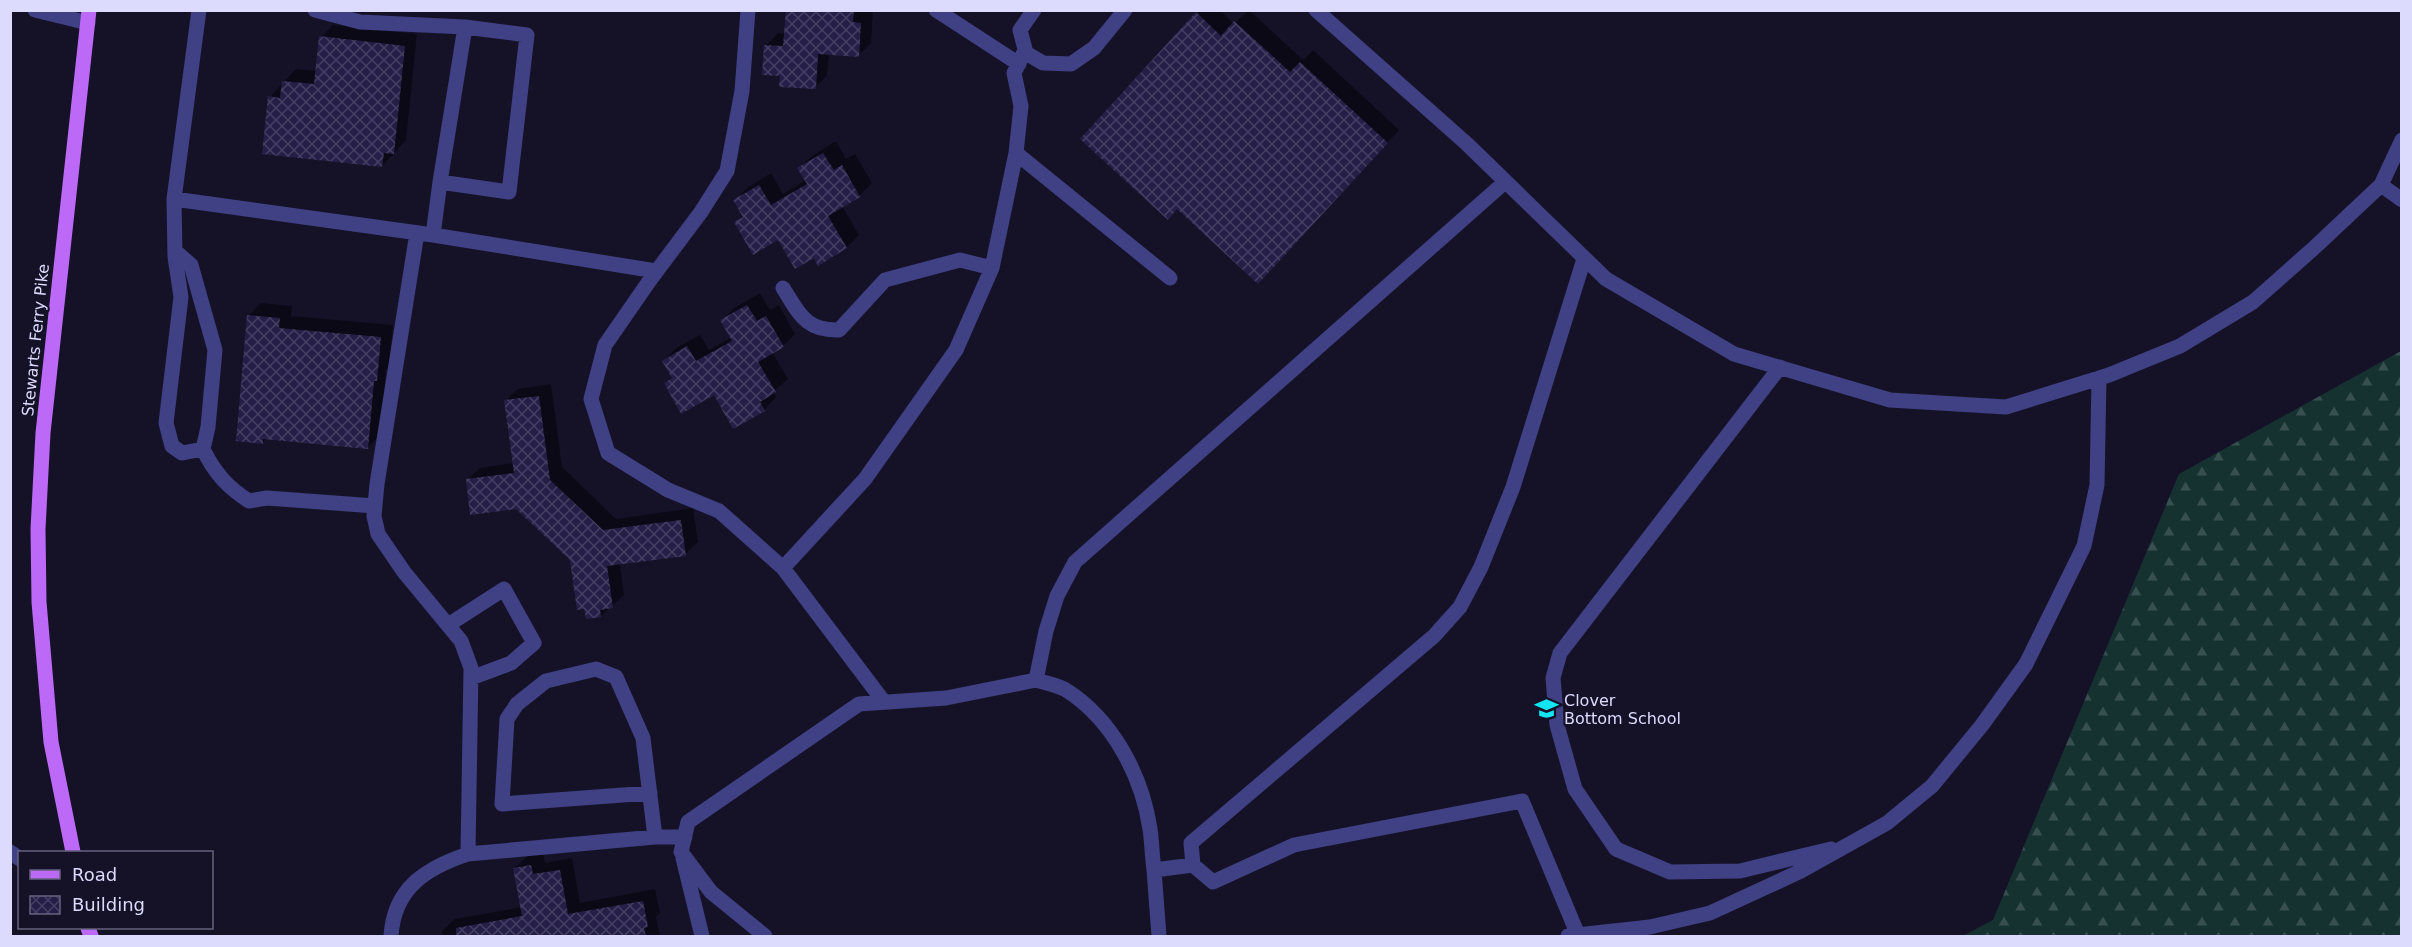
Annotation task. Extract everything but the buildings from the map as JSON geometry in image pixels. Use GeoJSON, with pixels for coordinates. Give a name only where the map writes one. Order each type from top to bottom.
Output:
{"type":"FeatureCollection","features":[{"type":"Feature","properties":{"kind":"main road","name":"Stewarts Ferry Pike"},"geometry":{"type":"LineString","coordinates":[[73,851],[51,742],[39,602],[38,529],[43,434],[88,17]]}},
{"type":"Feature","properties":{"kind":"street"},"geometry":{"type":"LineString","coordinates":[[35,10],[88,17]]}},
{"type":"Feature","properties":{"kind":"street"},"geometry":{"type":"LineString","coordinates":[[199,10],[174,199],[175,251],[181,297],[166,423],[172,446],[182,453],[203,449]]}},
{"type":"Feature","properties":{"kind":"street"},"geometry":{"type":"LineString","coordinates":[[315,10],[360,22],[465,27],[527,35],[509,192],[440,182]]}},
{"type":"Feature","properties":{"kind":"street"},"geometry":{"type":"LineString","coordinates":[[748,10],[742,91],[727,171],[701,212],[656,271],[605,345],[591,399],[608,453],[668,490],[719,511],[783,568],[884,702]]}},
{"type":"Feature","properties":{"kind":"street"},"geometry":{"type":"LineString","coordinates":[[936,10],[1022,57],[1043,63],[1071,64],[1094,48],[1125,10]]}},
{"type":"Feature","properties":{"kind":"street"},"geometry":{"type":"LineString","coordinates":[[783,568],[865,478],[956,350],[992,268],[1016,153],[1020,106],[1014,73],[1022,57],[1020,30],[1034,10]]}},
{"type":"Feature","properties":{"kind":"street"},"geometry":{"type":"LineString","coordinates":[[1316,10],[1467,144],[1606,279],[1734,354],[1890,400],[2006,407],[2099,378],[2180,346],[2253,302],[2381,185],[2402,140]]}},
{"type":"Feature","properties":{"kind":"street"},"geometry":{"type":"LineString","coordinates":[[433,235],[465,27]]}},
{"type":"Feature","properties":{"kind":"street"},"geometry":{"type":"LineString","coordinates":[[1016,153],[1170,278]]}},
{"type":"Feature","properties":{"kind":"street"},"geometry":{"type":"LineString","coordinates":[[1036,680],[1046,631],[1057,597],[1075,562],[1505,182]]}},
{"type":"Feature","properties":{"kind":"street"},"geometry":{"type":"LineString","coordinates":[[2381,185],[2402,200]]}},
{"type":"Feature","properties":{"kind":"street"},"geometry":{"type":"LineString","coordinates":[[174,199],[433,235],[656,271]]}},
{"type":"Feature","properties":{"kind":"street"},"geometry":{"type":"LineString","coordinates":[[417,233],[374,516],[378,534],[404,572],[461,641],[471,668],[468,854]]}},
{"type":"Feature","properties":{"kind":"street"},"geometry":{"type":"LineString","coordinates":[[175,251],[191,265],[215,350],[208,427],[203,449],[214,471],[234,491],[249,501],[267,498],[375,506]]}},
{"type":"Feature","properties":{"kind":"street"},"geometry":{"type":"LineString","coordinates":[[1193,866],[1191,843],[1434,636],[1460,607],[1482,567],[1513,487],[1584,259]]}},
{"type":"Feature","properties":{"kind":"street"},"geometry":{"type":"LineString","coordinates":[[783,288],[806,322],[824,330],[839,330],[885,279],[960,260],[992,268]]}},
{"type":"Feature","properties":{"kind":"street"},"geometry":{"type":"LineString","coordinates":[[1780,367],[1560,653],[1553,678],[1557,725],[1575,789],[1616,849],[1670,872],[1740,871],[1850,844]]}},
{"type":"Feature","properties":{"kind":"street"},"geometry":{"type":"LineString","coordinates":[[1154,870],[1193,866],[1213,882],[1294,845],[1522,801],[1547,858],[1573,936],[1650,927],[1710,913],[1801,871],[1887,823],[1932,786],[1982,725],[2026,664],[2084,546],[2097,485],[2099,378]]}},
{"type":"Feature","properties":{"kind":"street"},"geometry":{"type":"LineString","coordinates":[[448,625],[504,589],[534,643],[511,663],[471,678]]}},
{"type":"Feature","properties":{"kind":"street"},"geometry":{"type":"LineString","coordinates":[[650,793],[502,804],[507,719],[517,704],[546,681],[596,669],[616,677],[643,738],[650,793],[655,837]]}},
{"type":"Feature","properties":{"kind":"street"},"geometry":{"type":"LineString","coordinates":[[702,936],[681,852],[688,822],[859,704],[946,698],[1036,680],[1065,689],[1093,711],[1115,739],[1137,780],[1150,827],[1160,936]]}},
{"type":"Feature","properties":{"kind":"street"},"geometry":{"type":"LineString","coordinates":[[391,936],[392,922],[401,898],[416,880],[443,862],[468,854],[655,837],[685,837]]}},
{"type":"Feature","properties":{"kind":"street"},"geometry":{"type":"LineString","coordinates":[[681,852],[711,892],[765,936]]}},
{"type":"Feature","properties":{"kind":"green space"},"geometry":{"type":"Polygon","coordinates":[[[2401,351],[2401,936],[1963,936],[1993,920],[2179,474],[2401,351]]]}},
{"type":"Feature","properties":{"kind":"place","name":"Clover Bottom School"},"geometry":{"type":"Point","coordinates":[1546,709]}}]}
